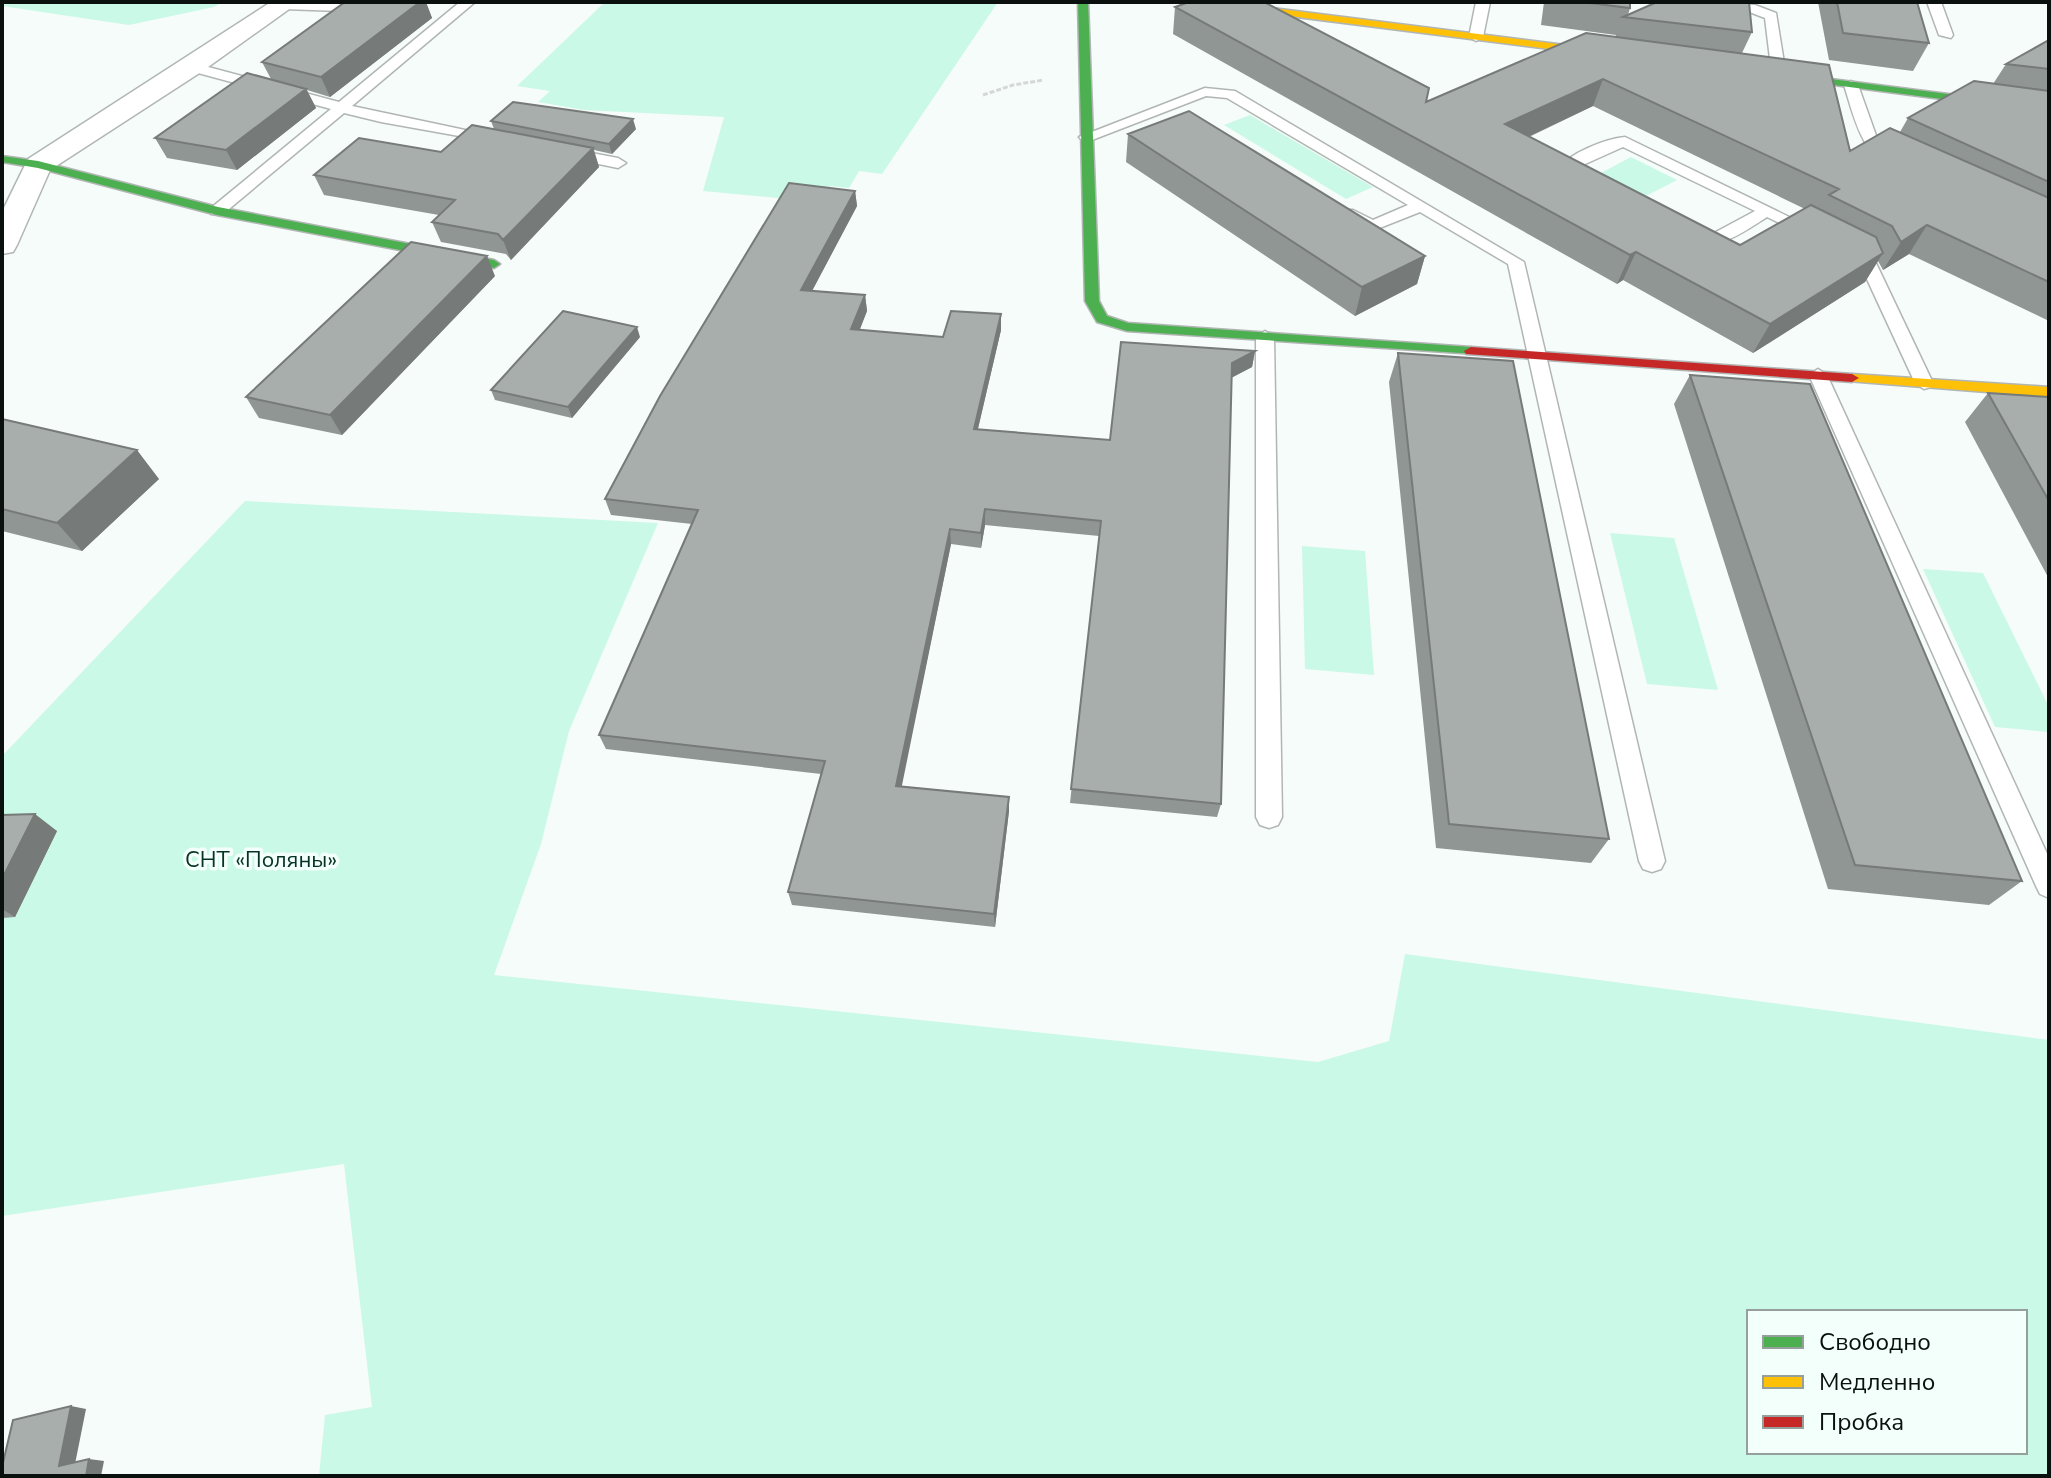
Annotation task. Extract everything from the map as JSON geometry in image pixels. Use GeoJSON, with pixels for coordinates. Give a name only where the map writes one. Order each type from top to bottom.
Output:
{"type":"FeatureCollection","features":[{"type":"Feature","properties":{"kind":"street"},"geometry":{"type":"LineString","coordinates":[[1083,2],[1092,301],[1102,319],[1127,327],[2049,392]]}},
{"type":"Feature","properties":{"kind":"street"},"geometry":{"type":"LineString","coordinates":[[1202,2],[1628,56]]}},
{"type":"Feature","properties":{"kind":"street"},"geometry":{"type":"LineString","coordinates":[[2,245],[38,165],[192,67],[285,3]]}},
{"type":"Feature","properties":{"kind":"street"},"geometry":{"type":"LineString","coordinates":[[1772,74],[2049,110]]}},
{"type":"Feature","properties":{"kind":"street"},"geometry":{"type":"LineString","coordinates":[[2,159],[38,165],[217,211],[494,264]]}},
{"type":"Feature","properties":{"kind":"lane"},"geometry":{"type":"LineString","coordinates":[[1476,37],[1483,2]]}},
{"type":"Feature","properties":{"kind":"lane"},"geometry":{"type":"LineString","coordinates":[[1701,2],[1755,9],[1771,16],[1772,74]]}},
{"type":"Feature","properties":{"kind":"lane"},"geometry":{"type":"LineString","coordinates":[[1934,2],[1946,35]]}},
{"type":"Feature","properties":{"kind":"lane"},"geometry":{"type":"LineString","coordinates":[[285,3],[378,8]]}},
{"type":"Feature","properties":{"kind":"lane"},"geometry":{"type":"LineString","coordinates":[[217,211],[455,8]]}},
{"type":"Feature","properties":{"kind":"lane"},"geometry":{"type":"LineString","coordinates":[[192,67],[341,108],[514,144]]}},
{"type":"Feature","properties":{"kind":"lane"},"geometry":{"type":"LineString","coordinates":[[1851,85],[1875,148],[1913,168]]}},
{"type":"Feature","properties":{"kind":"lane"},"geometry":{"type":"LineString","coordinates":[[1087,137],[1178,109],[1205,92],[1230,94],[1516,262],[1652,861]]}},
{"type":"Feature","properties":{"kind":"lane"},"geometry":{"type":"LineString","coordinates":[[1598,188],[1565,170],[1615,143],[1625,142],[1867,261],[1924,383]]}},
{"type":"Feature","properties":{"kind":"lane"},"geometry":{"type":"LineString","coordinates":[[544,149],[618,163]]}},
{"type":"Feature","properties":{"kind":"lane"},"geometry":{"type":"LineString","coordinates":[[1334,205],[1372,226],[1421,206]]}},
{"type":"Feature","properties":{"kind":"lane"},"geometry":{"type":"LineString","coordinates":[[1679,231],[1704,242],[1767,210]]}},
{"type":"Feature","properties":{"kind":"lane"},"geometry":{"type":"LineString","coordinates":[[1265,337],[1269,817]]}},
{"type":"Feature","properties":{"kind":"lane"},"geometry":{"type":"LineString","coordinates":[[1818,375],[2049,886]]}},
{"type":"Feature","properties":{"kind":"path"},"geometry":{"type":"LineString","coordinates":[[983,95],[1013,85],[1053,78],[1085,64]]}},
{"type":"Feature","properties":{"kind":"green space"},"geometry":{"type":"Polygon","coordinates":[[[2,2],[222,2],[214,7],[129,25],[2,6],[2,2]]]}},
{"type":"Feature","properties":{"kind":"green space"},"geometry":{"type":"Polygon","coordinates":[[[605,2],[998,2],[882,174],[859,171],[849,188],[830,186],[821,202],[703,191],[724,117],[584,110],[538,102],[550,91],[517,86],[605,2]]]}},
{"type":"Feature","properties":{"kind":"green space"},"geometry":{"type":"Polygon","coordinates":[[[1250,115],[1373,187],[1346,199],[1224,125],[1250,115]]]}},
{"type":"Feature","properties":{"kind":"green space"},"geometry":{"type":"Polygon","coordinates":[[[1631,157],[1677,180],[1644,197],[1599,174],[1631,157]]]}},
{"type":"Feature","properties":{"kind":"green space","name":"СНТ «Поляны»"},"geometry":{"type":"Polygon","coordinates":[[[245,501],[658,523],[569,731],[541,844],[494,975],[1318,1062],[1389,1041],[1405,954],[2049,1040],[2049,1476],[319,1476],[325,1415],[372,1407],[344,1164],[2,1216],[2,756],[245,501]]]}},
{"type":"Feature","properties":{"kind":"green space"},"geometry":{"type":"Polygon","coordinates":[[[1610,533],[1674,538],[1718,690],[1647,684],[1610,533]]]}},
{"type":"Feature","properties":{"kind":"green space"},"geometry":{"type":"Polygon","coordinates":[[[1302,546],[1365,551],[1374,675],[1305,669],[1302,546]]]}},
{"type":"Feature","properties":{"kind":"green space"},"geometry":{"type":"Polygon","coordinates":[[[1923,569],[1983,573],[2049,707],[2049,732],[1995,727],[1923,569]]]}},
{"type":"Feature","properties":{"kind":"building"},"geometry":{"type":"Polygon","coordinates":[[[345,2],[420,2],[321,77],[262,62],[345,2]]]}},
{"type":"Feature","properties":{"kind":"building"},"geometry":{"type":"Polygon","coordinates":[[[1189,2],[1264,2],[1429,88],[1426,102],[1586,33],[1829,65],[1850,151],[1890,128],[2049,198],[2049,282],[1927,225],[1901,242],[1892,226],[1829,195],[1839,189],[1603,79],[1505,124],[1740,245],[1811,205],[1876,237],[1883,253],[1770,324],[1636,252],[1630,255],[1175,7],[1189,2]]]}},
{"type":"Feature","properties":{"kind":"building"},"geometry":{"type":"Polygon","coordinates":[[[1582,2],[1630,2],[1630,8],[1582,2]]]}},
{"type":"Feature","properties":{"kind":"building"},"geometry":{"type":"Polygon","coordinates":[[[1657,2],[1749,2],[1752,32],[1623,17],[1657,2]]]}},
{"type":"Feature","properties":{"kind":"building"},"geometry":{"type":"Polygon","coordinates":[[[1837,2],[1917,2],[1929,43],[1843,33],[1837,2]]]}},
{"type":"Feature","properties":{"kind":"building"},"geometry":{"type":"Polygon","coordinates":[[[2049,40],[2049,69],[2006,64],[2049,40]]]}},
{"type":"Feature","properties":{"kind":"building"},"geometry":{"type":"Polygon","coordinates":[[[247,73],[306,89],[226,150],[155,138],[247,73]]]}},
{"type":"Feature","properties":{"kind":"building"},"geometry":{"type":"Polygon","coordinates":[[[1974,81],[2049,91],[2049,182],[1908,118],[1974,81]]]}},
{"type":"Feature","properties":{"kind":"building"},"geometry":{"type":"Polygon","coordinates":[[[513,102],[633,119],[609,144],[491,121],[513,102]]]}},
{"type":"Feature","properties":{"kind":"building"},"geometry":{"type":"Polygon","coordinates":[[[1189,111],[1425,256],[1362,287],[1128,134],[1189,111]]]}},
{"type":"Feature","properties":{"kind":"building"},"geometry":{"type":"Polygon","coordinates":[[[472,125],[593,148],[503,240],[498,234],[432,222],[455,200],[314,175],[359,138],[441,152],[472,125]]]}},
{"type":"Feature","properties":{"kind":"building"},"geometry":{"type":"Polygon","coordinates":[[[789,183],[855,191],[801,290],[865,295],[851,329],[943,337],[951,311],[1001,314],[974,429],[1110,440],[1121,342],[1255,351],[1232,363],[1221,804],[1071,789],[1101,521],[985,509],[981,533],[950,529],[896,786],[1009,797],[994,914],[788,892],[825,761],[599,735],[698,510],[605,499],[660,396],[789,183]]]}},
{"type":"Feature","properties":{"kind":"building"},"geometry":{"type":"Polygon","coordinates":[[[411,242],[487,256],[330,415],[246,397],[411,242]]]}},
{"type":"Feature","properties":{"kind":"building"},"geometry":{"type":"Polygon","coordinates":[[[563,311],[637,327],[568,407],[491,390],[563,311]]]}},
{"type":"Feature","properties":{"kind":"building"},"geometry":{"type":"Polygon","coordinates":[[[1398,353],[1513,361],[1609,839],[1449,824],[1398,353]]]}},
{"type":"Feature","properties":{"kind":"building"},"geometry":{"type":"Polygon","coordinates":[[[1690,375],[1810,384],[2022,881],[1855,865],[1690,375]]]}},
{"type":"Feature","properties":{"kind":"building"},"geometry":{"type":"Polygon","coordinates":[[[1988,393],[2049,397],[2049,501],[1988,393]]]}},
{"type":"Feature","properties":{"kind":"building"},"geometry":{"type":"Polygon","coordinates":[[[2,419],[137,450],[57,523],[2,509],[2,419]]]}},
{"type":"Feature","properties":{"kind":"building"},"geometry":{"type":"Polygon","coordinates":[[[35,814],[2,879],[2,815],[35,814]]]}},
{"type":"Feature","properties":{"kind":"building"},"geometry":{"type":"Polygon","coordinates":[[[71,1406],[59,1466],[89,1459],[86,1476],[2,1476],[13,1420],[71,1406]]]}},
{"type":"Feature","properties":{"kind":"traffic: fast"},"geometry":{"type":"LineString","coordinates":[[1083,2],[1092,301],[1102,319],[1127,327],[1471,351]]}},
{"type":"Feature","properties":{"kind":"traffic: fast"},"geometry":{"type":"LineString","coordinates":[[1776,75],[2049,110]]}},
{"type":"Feature","properties":{"kind":"traffic: fast"},"geometry":{"type":"LineString","coordinates":[[2,159],[38,165],[217,211],[494,264]]}},
{"type":"Feature","properties":{"kind":"traffic: slow"},"geometry":{"type":"LineString","coordinates":[[1202,2],[1612,54]]}},
{"type":"Feature","properties":{"kind":"traffic: slow"},"geometry":{"type":"LineString","coordinates":[[1852,378],[2049,392]]}},
{"type":"Feature","properties":{"kind":"traffic: jam"},"geometry":{"type":"LineString","coordinates":[[1471,351],[1852,378]]}}]}
